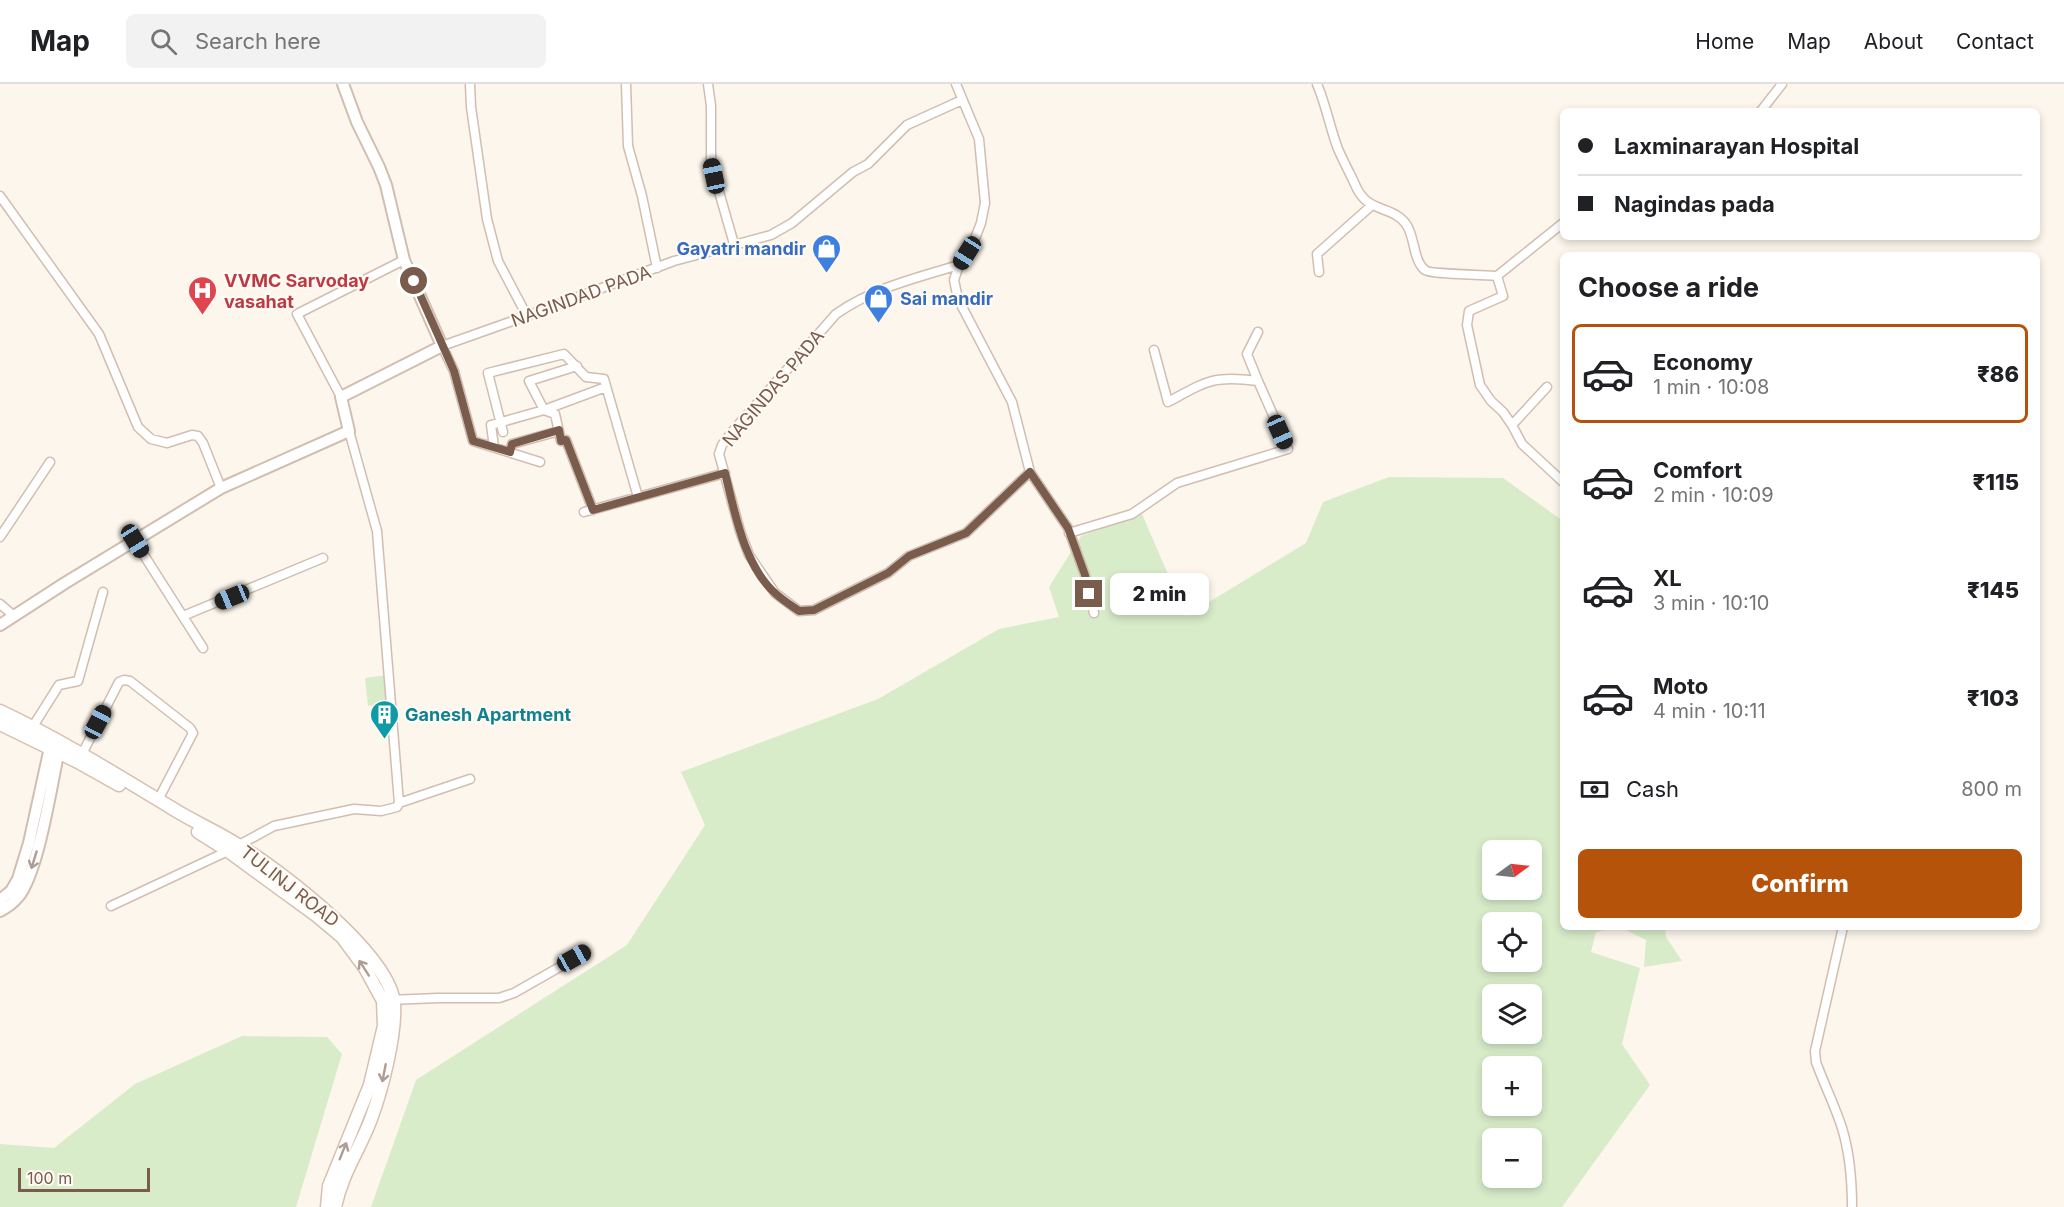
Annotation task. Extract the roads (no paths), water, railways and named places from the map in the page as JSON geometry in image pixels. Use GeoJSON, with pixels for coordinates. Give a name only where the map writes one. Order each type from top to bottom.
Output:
{"type":"FeatureCollection","features":[{"type":"Feature","properties":{"kind":"main road","name":"TULINJ ROAD"},"geometry":{"type":"LineString","coordinates":[[0,711],[29,731],[158,800],[233,848],[342,938],[388,1000],[370,1085],[329,1186],[327,1207]]}},
{"type":"Feature","properties":{"kind":"main road","name":"TULINJ ROAD"},"geometry":{"type":"LineString","coordinates":[[0,724],[29,731]]}},
{"type":"Feature","properties":{"kind":"main road","name":"TULINJ ROAD"},"geometry":{"type":"LineString","coordinates":[[80,757],[233,848]]}},
{"type":"Feature","properties":{"kind":"main road"},"geometry":{"type":"LineString","coordinates":[[335,1207],[339,1186],[371,1120],[383,1081],[394,1016],[388,1000]]}},
{"type":"Feature","properties":{"kind":"street"},"geometry":{"type":"LineString","coordinates":[[343,84],[386,185],[404,260],[454,371],[473,441],[540,462]]}},
{"type":"Feature","properties":{"kind":"street"},"geometry":{"type":"LineString","coordinates":[[470,84],[486,219],[498,261],[527,316]]}},
{"type":"Feature","properties":{"kind":"street"},"geometry":{"type":"LineString","coordinates":[[626,84],[628,147],[642,196],[657,268]]}},
{"type":"Feature","properties":{"kind":"street"},"geometry":{"type":"LineString","coordinates":[[708,84],[711,106],[711,164],[734,244]]}},
{"type":"Feature","properties":{"kind":"street"},"geometry":{"type":"LineString","coordinates":[[956,84],[979,139],[985,203],[974,241],[959,265],[954,280],[958,299],[1012,402],[1030,472],[1062,518],[1069,533],[1085,575],[1094,613]]}},
{"type":"Feature","properties":{"kind":"street"},"geometry":{"type":"LineString","coordinates":[[1317,84],[1338,149],[1361,195],[1371,206],[1398,216],[1406,223],[1419,263],[1424,270],[1430,273],[1497,276],[1560,225]]}},
{"type":"Feature","properties":{"kind":"street"},"geometry":{"type":"LineString","coordinates":[[1763,108],[1782,84]]}},
{"type":"Feature","properties":{"kind":"street","name":"NAGINDAD PADA"},"geometry":{"type":"LineString","coordinates":[[442,346],[657,268],[771,235],[792,223],[853,172],[868,164],[907,125],[962,100]]}},
{"type":"Feature","properties":{"kind":"street"},"geometry":{"type":"LineString","coordinates":[[0,196],[99,334],[138,427],[151,439],[167,443],[192,435],[198,436],[221,488]]}},
{"type":"Feature","properties":{"kind":"street"},"geometry":{"type":"LineString","coordinates":[[1319,273],[1317,254],[1371,206]]}},
{"type":"Feature","properties":{"kind":"street"},"geometry":{"type":"LineString","coordinates":[[399,803],[377,531],[341,397],[297,314],[404,260]]}},
{"type":"Feature","properties":{"kind":"street","name":"NAGINDAS PADA"},"geometry":{"type":"LineString","coordinates":[[959,265],[879,289],[836,314],[722,445],[720,460],[740,531],[749,555],[775,593],[799,611],[814,610],[888,573],[909,556],[966,533],[1030,472]]}},
{"type":"Feature","properties":{"kind":"street"},"geometry":{"type":"LineString","coordinates":[[1497,276],[1503,296],[1470,311],[1467,325],[1480,385],[1512,424],[1522,444],[1560,479]]}},
{"type":"Feature","properties":{"kind":"street"},"geometry":{"type":"LineString","coordinates":[[1069,533],[1132,514],[1177,483],[1288,449],[1247,354],[1258,332]]}},
{"type":"Feature","properties":{"kind":"street"},"geometry":{"type":"LineString","coordinates":[[341,397],[442,346]]}},
{"type":"Feature","properties":{"kind":"street"},"geometry":{"type":"LineString","coordinates":[[1154,350],[1168,402],[1208,381],[1231,378],[1258,381]]}},
{"type":"Feature","properties":{"kind":"street"},"geometry":{"type":"LineString","coordinates":[[502,427],[488,373],[564,354],[586,377],[604,379],[638,497]]}},
{"type":"Feature","properties":{"kind":"street"},"geometry":{"type":"LineString","coordinates":[[577,366],[529,381],[544,410],[555,414],[561,441],[566,440],[593,510]]}},
{"type":"Feature","properties":{"kind":"street"},"geometry":{"type":"LineString","coordinates":[[494,447],[492,425],[502,427],[606,387]]}},
{"type":"Feature","properties":{"kind":"street"},"geometry":{"type":"LineString","coordinates":[[1512,424],[1548,387]]}},
{"type":"Feature","properties":{"kind":"street"},"geometry":{"type":"LineString","coordinates":[[510,452],[512,444],[559,430]]}},
{"type":"Feature","properties":{"kind":"street"},"geometry":{"type":"LineString","coordinates":[[0,625],[221,488],[349,431]]}},
{"type":"Feature","properties":{"kind":"street"},"geometry":{"type":"LineString","coordinates":[[0,537],[50,462]]}},
{"type":"Feature","properties":{"kind":"street"},"geometry":{"type":"LineString","coordinates":[[584,512],[725,473]]}},
{"type":"Feature","properties":{"kind":"street"},"geometry":{"type":"LineString","coordinates":[[135,541],[203,648]]}},
{"type":"Feature","properties":{"kind":"street"},"geometry":{"type":"LineString","coordinates":[[183,616],[323,558]]}},
{"type":"Feature","properties":{"kind":"street"},"geometry":{"type":"LineString","coordinates":[[29,731],[59,685],[78,681],[103,592]]}},
{"type":"Feature","properties":{"kind":"street"},"geometry":{"type":"LineString","coordinates":[[0,604],[14,616]]}},
{"type":"Feature","properties":{"kind":"street"},"geometry":{"type":"LineString","coordinates":[[80,757],[119,682],[130,681],[190,728],[193,733],[158,800]]}},
{"type":"Feature","properties":{"kind":"street"},"geometry":{"type":"LineString","coordinates":[[0,900],[11,891],[18,879],[55,745]]}},
{"type":"Feature","properties":{"kind":"street"},"geometry":{"type":"LineString","coordinates":[[0,911],[18,897],[27,883],[38,846],[55,745]]}},
{"type":"Feature","properties":{"kind":"street"},"geometry":{"type":"LineString","coordinates":[[111,906],[282,823],[354,809],[381,811],[470,779]]}},
{"type":"Feature","properties":{"kind":"street"},"geometry":{"type":"LineString","coordinates":[[1842,930],[1815,1051],[1816,1062],[1842,1128],[1847,1148],[1851,1171],[1852,1207]]}},
{"type":"Feature","properties":{"kind":"street"},"geometry":{"type":"LineString","coordinates":[[388,1000],[499,998],[514,993],[586,952]]}},
{"type":"Feature","properties":{"kind":"place","name":"Gayatri mandir"},"geometry":{"type":"Point","coordinates":[827,274]}},
{"type":"Feature","properties":{"kind":"place","name":"VVMC Sarvoday vasahat"},"geometry":{"type":"Point","coordinates":[203,316]}},
{"type":"Feature","properties":{"kind":"place","name":"Sai mandir"},"geometry":{"type":"Point","coordinates":[879,324]}},
{"type":"Feature","properties":{"kind":"place","name":"Ganesh Apartment"},"geometry":{"type":"Point","coordinates":[384,740]}}]}
